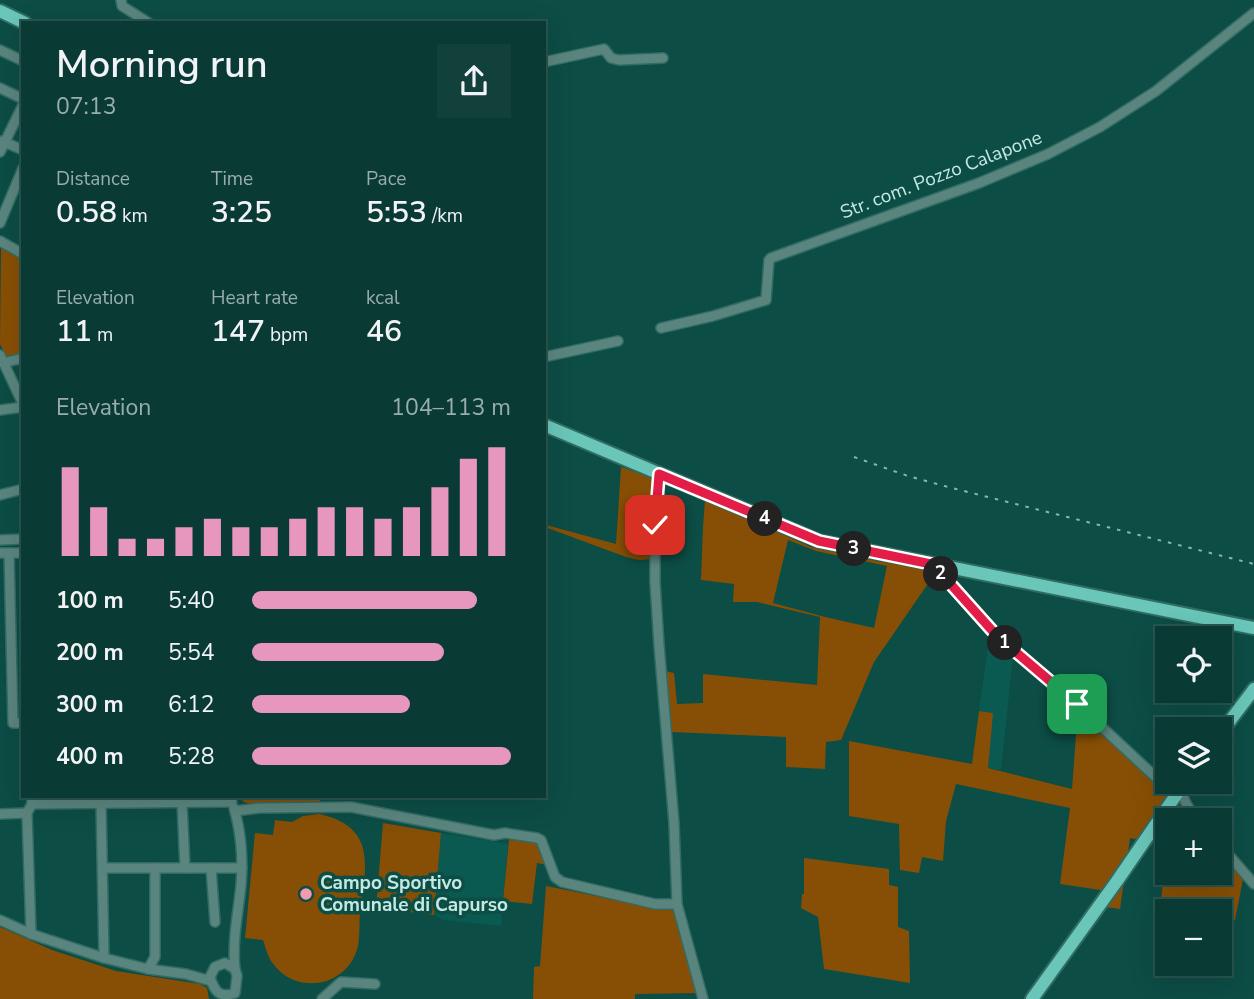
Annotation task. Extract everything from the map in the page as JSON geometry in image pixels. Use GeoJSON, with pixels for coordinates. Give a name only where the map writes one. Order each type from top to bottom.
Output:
{"type":"FeatureCollection","features":[{"type":"Feature","properties":{"kind":"main road"},"geometry":{"type":"LineString","coordinates":[[0,11],[21,21]]}},
{"type":"Feature","properties":{"kind":"main road"},"geometry":{"type":"LineString","coordinates":[[546,426],[819,541],[1254,628]]}},
{"type":"Feature","properties":{"kind":"main road"},"geometry":{"type":"LineString","coordinates":[[1232,718],[1254,690]]}},
{"type":"Feature","properties":{"kind":"main road"},"geometry":{"type":"LineString","coordinates":[[1032,999],[1155,825]]}},
{"type":"Feature","properties":{"kind":"street"},"geometry":{"type":"LineString","coordinates":[[121,0],[122,6],[146,21]]}},
{"type":"Feature","properties":{"kind":"street","name":"Str. com. Pozzo Calapone"},"geometry":{"type":"LineString","coordinates":[[662,328],[766,300],[771,258],[979,183],[1058,149],[1100,127],[1156,91],[1254,13]]}},
{"type":"Feature","properties":{"kind":"street"},"geometry":{"type":"LineString","coordinates":[[546,62],[604,49],[611,58],[619,60],[663,58]]}},
{"type":"Feature","properties":{"kind":"street"},"geometry":{"type":"LineString","coordinates":[[0,50],[21,60]]}},
{"type":"Feature","properties":{"kind":"street"},"geometry":{"type":"LineString","coordinates":[[0,88],[21,98]]}},
{"type":"Feature","properties":{"kind":"street"},"geometry":{"type":"LineString","coordinates":[[0,152],[2,141],[21,108]]}},
{"type":"Feature","properties":{"kind":"street"},"geometry":{"type":"LineString","coordinates":[[2,141],[21,149]]}},
{"type":"Feature","properties":{"kind":"street"},"geometry":{"type":"LineString","coordinates":[[0,223],[21,173]]}},
{"type":"Feature","properties":{"kind":"street"},"geometry":{"type":"LineString","coordinates":[[0,241],[21,253]]}},
{"type":"Feature","properties":{"kind":"street"},"geometry":{"type":"LineString","coordinates":[[546,357],[618,341]]}},
{"type":"Feature","properties":{"kind":"street"},"geometry":{"type":"LineString","coordinates":[[21,358],[2,359],[21,402]]}},
{"type":"Feature","properties":{"kind":"street"},"geometry":{"type":"LineString","coordinates":[[0,410],[21,404]]}},
{"type":"Feature","properties":{"kind":"street"},"geometry":{"type":"LineString","coordinates":[[659,474],[655,525],[656,594],[674,823],[677,904],[704,999]]}},
{"type":"Feature","properties":{"kind":"street"},"geometry":{"type":"LineString","coordinates":[[0,495],[21,490]]}},
{"type":"Feature","properties":{"kind":"street"},"geometry":{"type":"LineString","coordinates":[[0,540],[21,538]]}},
{"type":"Feature","properties":{"kind":"street"},"geometry":{"type":"LineString","coordinates":[[4,553],[12,684],[18,723]]}},
{"type":"Feature","properties":{"kind":"street"},"geometry":{"type":"LineString","coordinates":[[936,565],[997,636],[1077,704],[1155,776]]}},
{"type":"Feature","properties":{"kind":"street"},"geometry":{"type":"LineString","coordinates":[[11,638],[21,637]]}},
{"type":"Feature","properties":{"kind":"street"},"geometry":{"type":"LineString","coordinates":[[0,684],[12,684]]}},
{"type":"Feature","properties":{"kind":"street"},"geometry":{"type":"LineString","coordinates":[[1183,794],[1188,808]]}},
{"type":"Feature","properties":{"kind":"street"},"geometry":{"type":"LineString","coordinates":[[0,814],[30,804],[182,802],[233,803],[259,808],[351,807],[494,835],[505,833],[537,838],[541,840],[555,877],[562,882],[655,904],[677,904]]}},
{"type":"Feature","properties":{"kind":"street"},"geometry":{"type":"LineString","coordinates":[[182,802],[185,868]]}},
{"type":"Feature","properties":{"kind":"street"},"geometry":{"type":"LineString","coordinates":[[102,803],[104,958]]}},
{"type":"Feature","properties":{"kind":"street"},"geometry":{"type":"LineString","coordinates":[[186,974],[213,990],[218,996],[228,998],[236,987],[233,945],[242,868],[233,803]]}},
{"type":"Feature","properties":{"kind":"street"},"geometry":{"type":"LineString","coordinates":[[30,804],[32,933]]}},
{"type":"Feature","properties":{"kind":"street"},"geometry":{"type":"LineString","coordinates":[[1169,808],[1188,808]]}},
{"type":"Feature","properties":{"kind":"street"},"geometry":{"type":"LineString","coordinates":[[1232,859],[1254,884]]}},
{"type":"Feature","properties":{"kind":"street"},"geometry":{"type":"LineString","coordinates":[[103,868],[242,868]]}},
{"type":"Feature","properties":{"kind":"street"},"geometry":{"type":"LineString","coordinates":[[148,970],[155,957],[155,868]]}},
{"type":"Feature","properties":{"kind":"street"},"geometry":{"type":"LineString","coordinates":[[211,868],[215,922]]}},
{"type":"Feature","properties":{"kind":"street"},"geometry":{"type":"LineString","coordinates":[[0,920],[104,958],[148,970],[186,974],[212,970],[221,964],[229,964],[235,969]]}},
{"type":"Feature","properties":{"kind":"street"},"geometry":{"type":"LineString","coordinates":[[221,964],[233,945]]}},
{"type":"Feature","properties":{"kind":"street"},"geometry":{"type":"LineString","coordinates":[[212,970],[213,990]]}},
{"type":"Feature","properties":{"kind":"street"},"geometry":{"type":"LineString","coordinates":[[322,999],[341,982],[375,984]]}},
{"type":"Feature","properties":{"kind":"shaded area"},"geometry":{"type":"Polygon","coordinates":[[[1,246],[21,260],[21,354],[7,358],[0,344],[1,246]]]}},
{"type":"Feature","properties":{"kind":"shaded area"},"geometry":{"type":"Polygon","coordinates":[[[621,467],[658,480],[653,559],[626,557],[546,527],[546,525],[616,544],[621,467]]]}},
{"type":"Feature","properties":{"kind":"shaded area"},"geometry":{"type":"Polygon","coordinates":[[[705,500],[811,547],[936,572],[874,662],[841,740],[826,742],[825,769],[786,767],[786,737],[671,732],[665,671],[674,673],[677,704],[703,703],[703,674],[817,685],[820,617],[757,602],[733,602],[734,584],[701,580],[705,500]],[[788,540],[773,603],[874,628],[887,566],[816,551],[788,540]]]}},
{"type":"Feature","properties":{"kind":"shaded area"},"geometry":{"type":"Polygon","coordinates":[[[990,634],[1013,657],[1001,770],[988,768],[992,714],[979,711],[990,634]]]}},
{"type":"Feature","properties":{"kind":"shaded area"},"geometry":{"type":"Polygon","coordinates":[[[1078,708],[1155,782],[1155,794],[1168,794],[1182,808],[1155,808],[1155,843],[1130,838],[1120,909],[1105,907],[1107,891],[1060,884],[1070,808],[956,784],[946,821],[943,861],[922,857],[919,873],[900,870],[899,824],[849,816],[849,741],[972,764],[979,711],[993,713],[988,768],[1072,789],[1078,708]]]}},
{"type":"Feature","properties":{"kind":"shaded area"},"geometry":{"type":"Polygon","coordinates":[[[241,798],[320,798],[320,802],[244,802],[241,798]]]}},
{"type":"Feature","properties":{"kind":"shaded area","name":"Campo Sportivo Comunale di Capurso"},"geometry":{"type":"Polygon","coordinates":[[[319,814],[348,826],[356,834],[363,849],[365,873],[359,942],[352,961],[335,977],[303,983],[282,973],[274,965],[263,940],[245,938],[255,833],[273,835],[275,820],[292,822],[303,816],[319,814]]]}},
{"type":"Feature","properties":{"kind":"shaded area"},"geometry":{"type":"Polygon","coordinates":[[[383,823],[441,833],[434,915],[376,908],[383,823]]]}},
{"type":"Feature","properties":{"kind":"shaded area"},"geometry":{"type":"Polygon","coordinates":[[[441,833],[508,844],[501,926],[443,920],[434,915],[441,833]]]}},
{"type":"Feature","properties":{"kind":"shaded area"},"geometry":{"type":"Polygon","coordinates":[[[509,840],[539,845],[548,865],[537,863],[532,904],[503,901],[509,840]]]}},
{"type":"Feature","properties":{"kind":"shaded area"},"geometry":{"type":"Polygon","coordinates":[[[804,858],[889,869],[889,885],[898,887],[898,927],[909,931],[910,983],[824,969],[818,917],[801,908],[804,894],[804,858]]]}},
{"type":"Feature","properties":{"kind":"shaded area"},"geometry":{"type":"Polygon","coordinates":[[[1232,866],[1243,879],[1235,920],[1232,919],[1232,899],[1161,899],[1163,885],[1232,885],[1232,866]]]}},
{"type":"Feature","properties":{"kind":"shaded area"},"geometry":{"type":"Polygon","coordinates":[[[546,886],[678,910],[701,993],[635,994],[635,999],[533,999],[534,967],[540,966],[546,886]]]}},
{"type":"Feature","properties":{"kind":"shaded area"},"geometry":{"type":"Polygon","coordinates":[[[0,927],[52,950],[116,971],[200,984],[207,988],[209,999],[0,999],[0,927]]]}},
{"type":"Feature","properties":{"kind":"railway"},"geometry":{"type":"LineString","coordinates":[[854,457],[948,487],[1254,564]]}},
{"type":"Feature","properties":{"kind":"place","name":"Campo Sportivo Comunale di Capurso"},"geometry":{"type":"Point","coordinates":[306,894]}},
{"type":"Feature","properties":{"kind":"route"},"geometry":{"type":"LineString","coordinates":[[655,525],[659,474],[819,541],[936,565],[997,636],[1077,704]]}}]}
